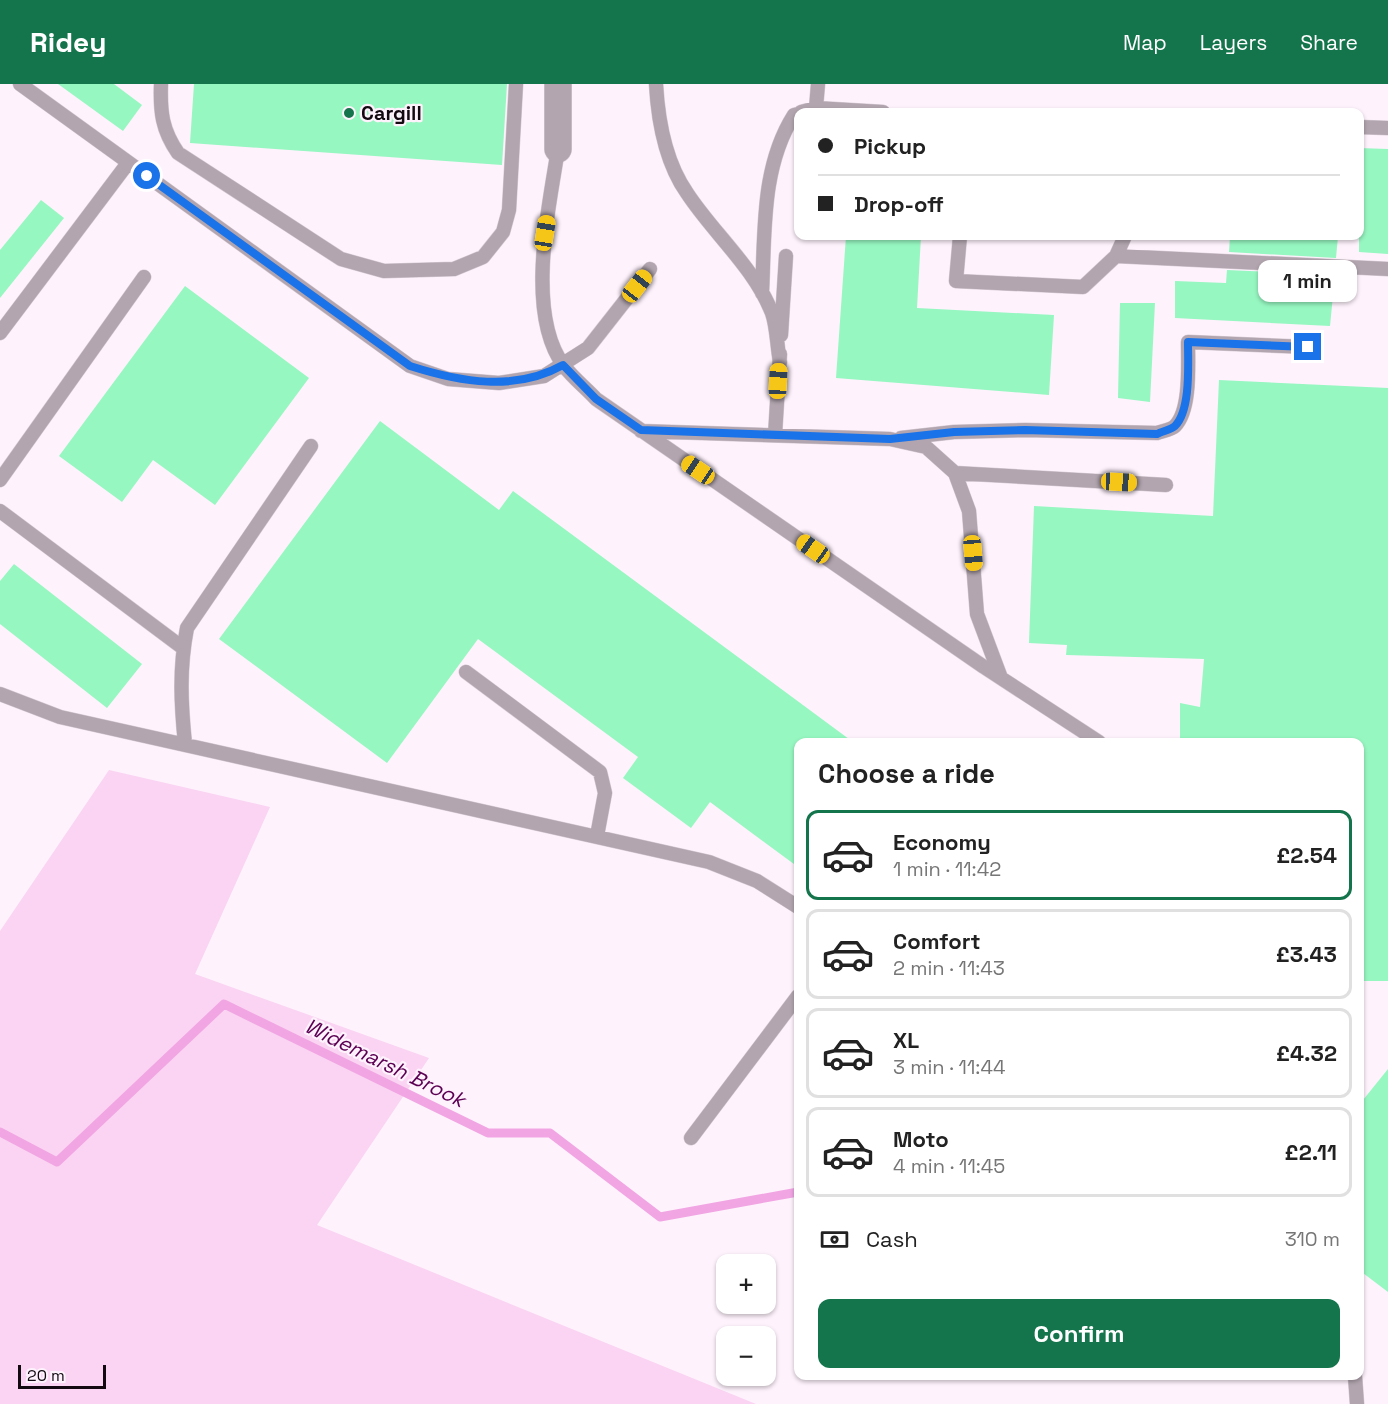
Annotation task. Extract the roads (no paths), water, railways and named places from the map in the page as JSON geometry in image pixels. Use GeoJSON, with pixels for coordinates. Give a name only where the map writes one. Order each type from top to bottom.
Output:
{"type":"FeatureCollection","features":[{"type":"Feature","properties":{"kind":"street"},"geometry":{"type":"LineString","coordinates":[[558,84],[558,149]]}},
{"type":"Feature","properties":{"kind":"lane"},"geometry":{"type":"LineString","coordinates":[[20,84],[410,366],[448,378],[499,383],[544,376],[588,348],[650,268]]}},
{"type":"Feature","properties":{"kind":"lane"},"geometry":{"type":"LineString","coordinates":[[161,84],[160,114],[166,135],[178,153],[341,259],[384,272],[454,269],[483,257],[503,232],[509,210],[516,84]]}},
{"type":"Feature","properties":{"kind":"lane"},"geometry":{"type":"LineString","coordinates":[[656,84],[660,115],[673,168],[686,193],[762,293],[773,315],[780,362]]}},
{"type":"Feature","properties":{"kind":"lane"},"geometry":{"type":"LineString","coordinates":[[816,108],[818,84]]}},
{"type":"Feature","properties":{"kind":"lane"},"geometry":{"type":"LineString","coordinates":[[762,293],[767,196],[773,159],[782,134],[794,115]]}},
{"type":"Feature","properties":{"kind":"lane"},"geometry":{"type":"LineString","coordinates":[[1364,127],[1388,128]]}},
{"type":"Feature","properties":{"kind":"lane"},"geometry":{"type":"LineString","coordinates":[[558,149],[542,254],[542,295],[549,331],[563,365],[596,399],[1001,678],[1093,738]]}},
{"type":"Feature","properties":{"kind":"lane"},"geometry":{"type":"LineString","coordinates":[[0,333],[128,162]]}},
{"type":"Feature","properties":{"kind":"lane"},"geometry":{"type":"LineString","coordinates":[[960,240],[956,281],[1083,287],[1116,256],[1123,240]]}},
{"type":"Feature","properties":{"kind":"lane"},"geometry":{"type":"LineString","coordinates":[[775,435],[786,256]]}},
{"type":"Feature","properties":{"kind":"lane"},"geometry":{"type":"LineString","coordinates":[[1116,256],[1388,269]]}},
{"type":"Feature","properties":{"kind":"lane"},"geometry":{"type":"LineString","coordinates":[[0,480],[144,277]]}},
{"type":"Feature","properties":{"kind":"lane"},"geometry":{"type":"LineString","coordinates":[[641,430],[890,439],[954,432],[1025,430],[1157,434],[1174,427],[1182,414],[1186,396],[1188,342],[1308,347]]}},
{"type":"Feature","properties":{"kind":"lane"},"geometry":{"type":"LineString","coordinates":[[890,439],[926,447],[955,473],[969,511],[976,614],[1001,678]]}},
{"type":"Feature","properties":{"kind":"lane"},"geometry":{"type":"LineString","coordinates":[[185,744],[179,691],[187,628],[311,446]]}},
{"type":"Feature","properties":{"kind":"lane"},"geometry":{"type":"LineString","coordinates":[[955,473],[1166,484]]}},
{"type":"Feature","properties":{"kind":"lane"},"geometry":{"type":"LineString","coordinates":[[0,511],[183,648]]}},
{"type":"Feature","properties":{"kind":"lane"},"geometry":{"type":"LineString","coordinates":[[466,672],[600,772],[605,793],[597,836]]}},
{"type":"Feature","properties":{"kind":"lane"},"geometry":{"type":"LineString","coordinates":[[0,694],[60,717],[709,862],[794,899]]}},
{"type":"Feature","properties":{"kind":"lane"},"geometry":{"type":"LineString","coordinates":[[692,1138],[794,1001]]}},
{"type":"Feature","properties":{"kind":"lane"},"geometry":{"type":"LineString","coordinates":[[1355,1380],[1357,1404]]}},
{"type":"Feature","properties":{"kind":"waterway","name":"Widemarsh Brook"},"geometry":{"type":"LineString","coordinates":[[0,1132],[57,1162],[224,1004],[488,1133],[550,1133],[660,1217],[794,1193]]}},
{"type":"Feature","properties":{"kind":"place","name":"Cargill"},"geometry":{"type":"Point","coordinates":[349,113]}}]}
